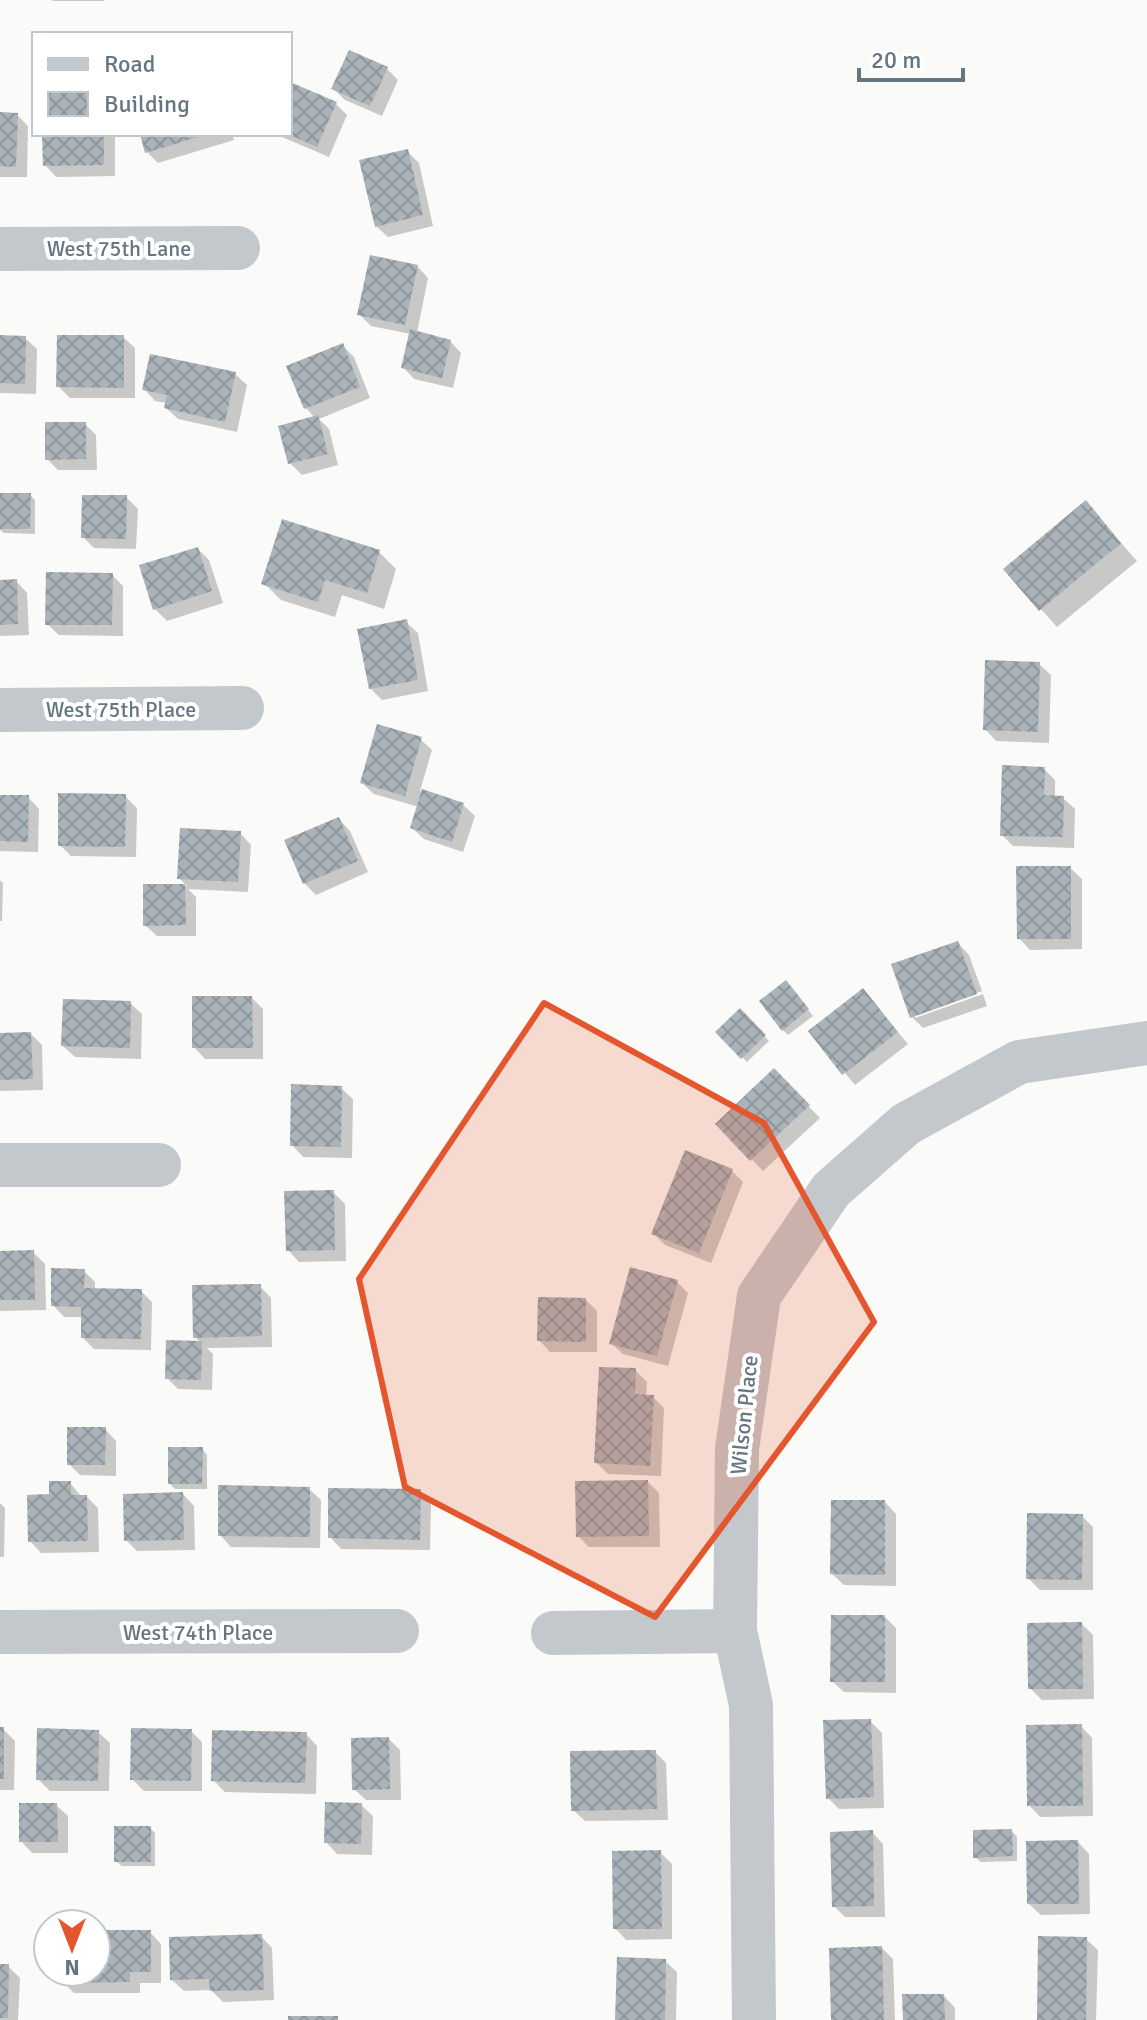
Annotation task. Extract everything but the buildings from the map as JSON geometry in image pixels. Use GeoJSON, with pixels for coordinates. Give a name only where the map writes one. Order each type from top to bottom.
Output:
{"type":"FeatureCollection","features":[{"type":"Feature","properties":{"kind":"street","name":"West 75th Lane"},"geometry":{"type":"LineString","coordinates":[[0,249],[238,248]]}},
{"type":"Feature","properties":{"kind":"street","name":"West 75th Place"},"geometry":{"type":"LineString","coordinates":[[0,710],[242,708]]}},
{"type":"Feature","properties":{"kind":"street","name":"Wilson Place"},"geometry":{"type":"LineString","coordinates":[[754,2020],[751,1705],[735,1631],[737,1449],[759,1296],[831,1190],[906,1124],[1019,1062],[1147,1043]]}},
{"type":"Feature","properties":{"kind":"street"},"geometry":{"type":"LineString","coordinates":[[0,1165],[159,1165]]}},
{"type":"Feature","properties":{"kind":"street","name":"West 74th Place"},"geometry":{"type":"LineString","coordinates":[[0,1632],[397,1631]]}},
{"type":"Feature","properties":{"kind":"street"},"geometry":{"type":"LineString","coordinates":[[553,1633],[735,1631]]}},
{"type":"Feature","properties":{"kind":"highlighted area"},"geometry":{"type":"Polygon","coordinates":[[[544,1003],[764,1123],[874,1322],[655,1617],[405,1487],[359,1279],[544,1003]]]}}]}
